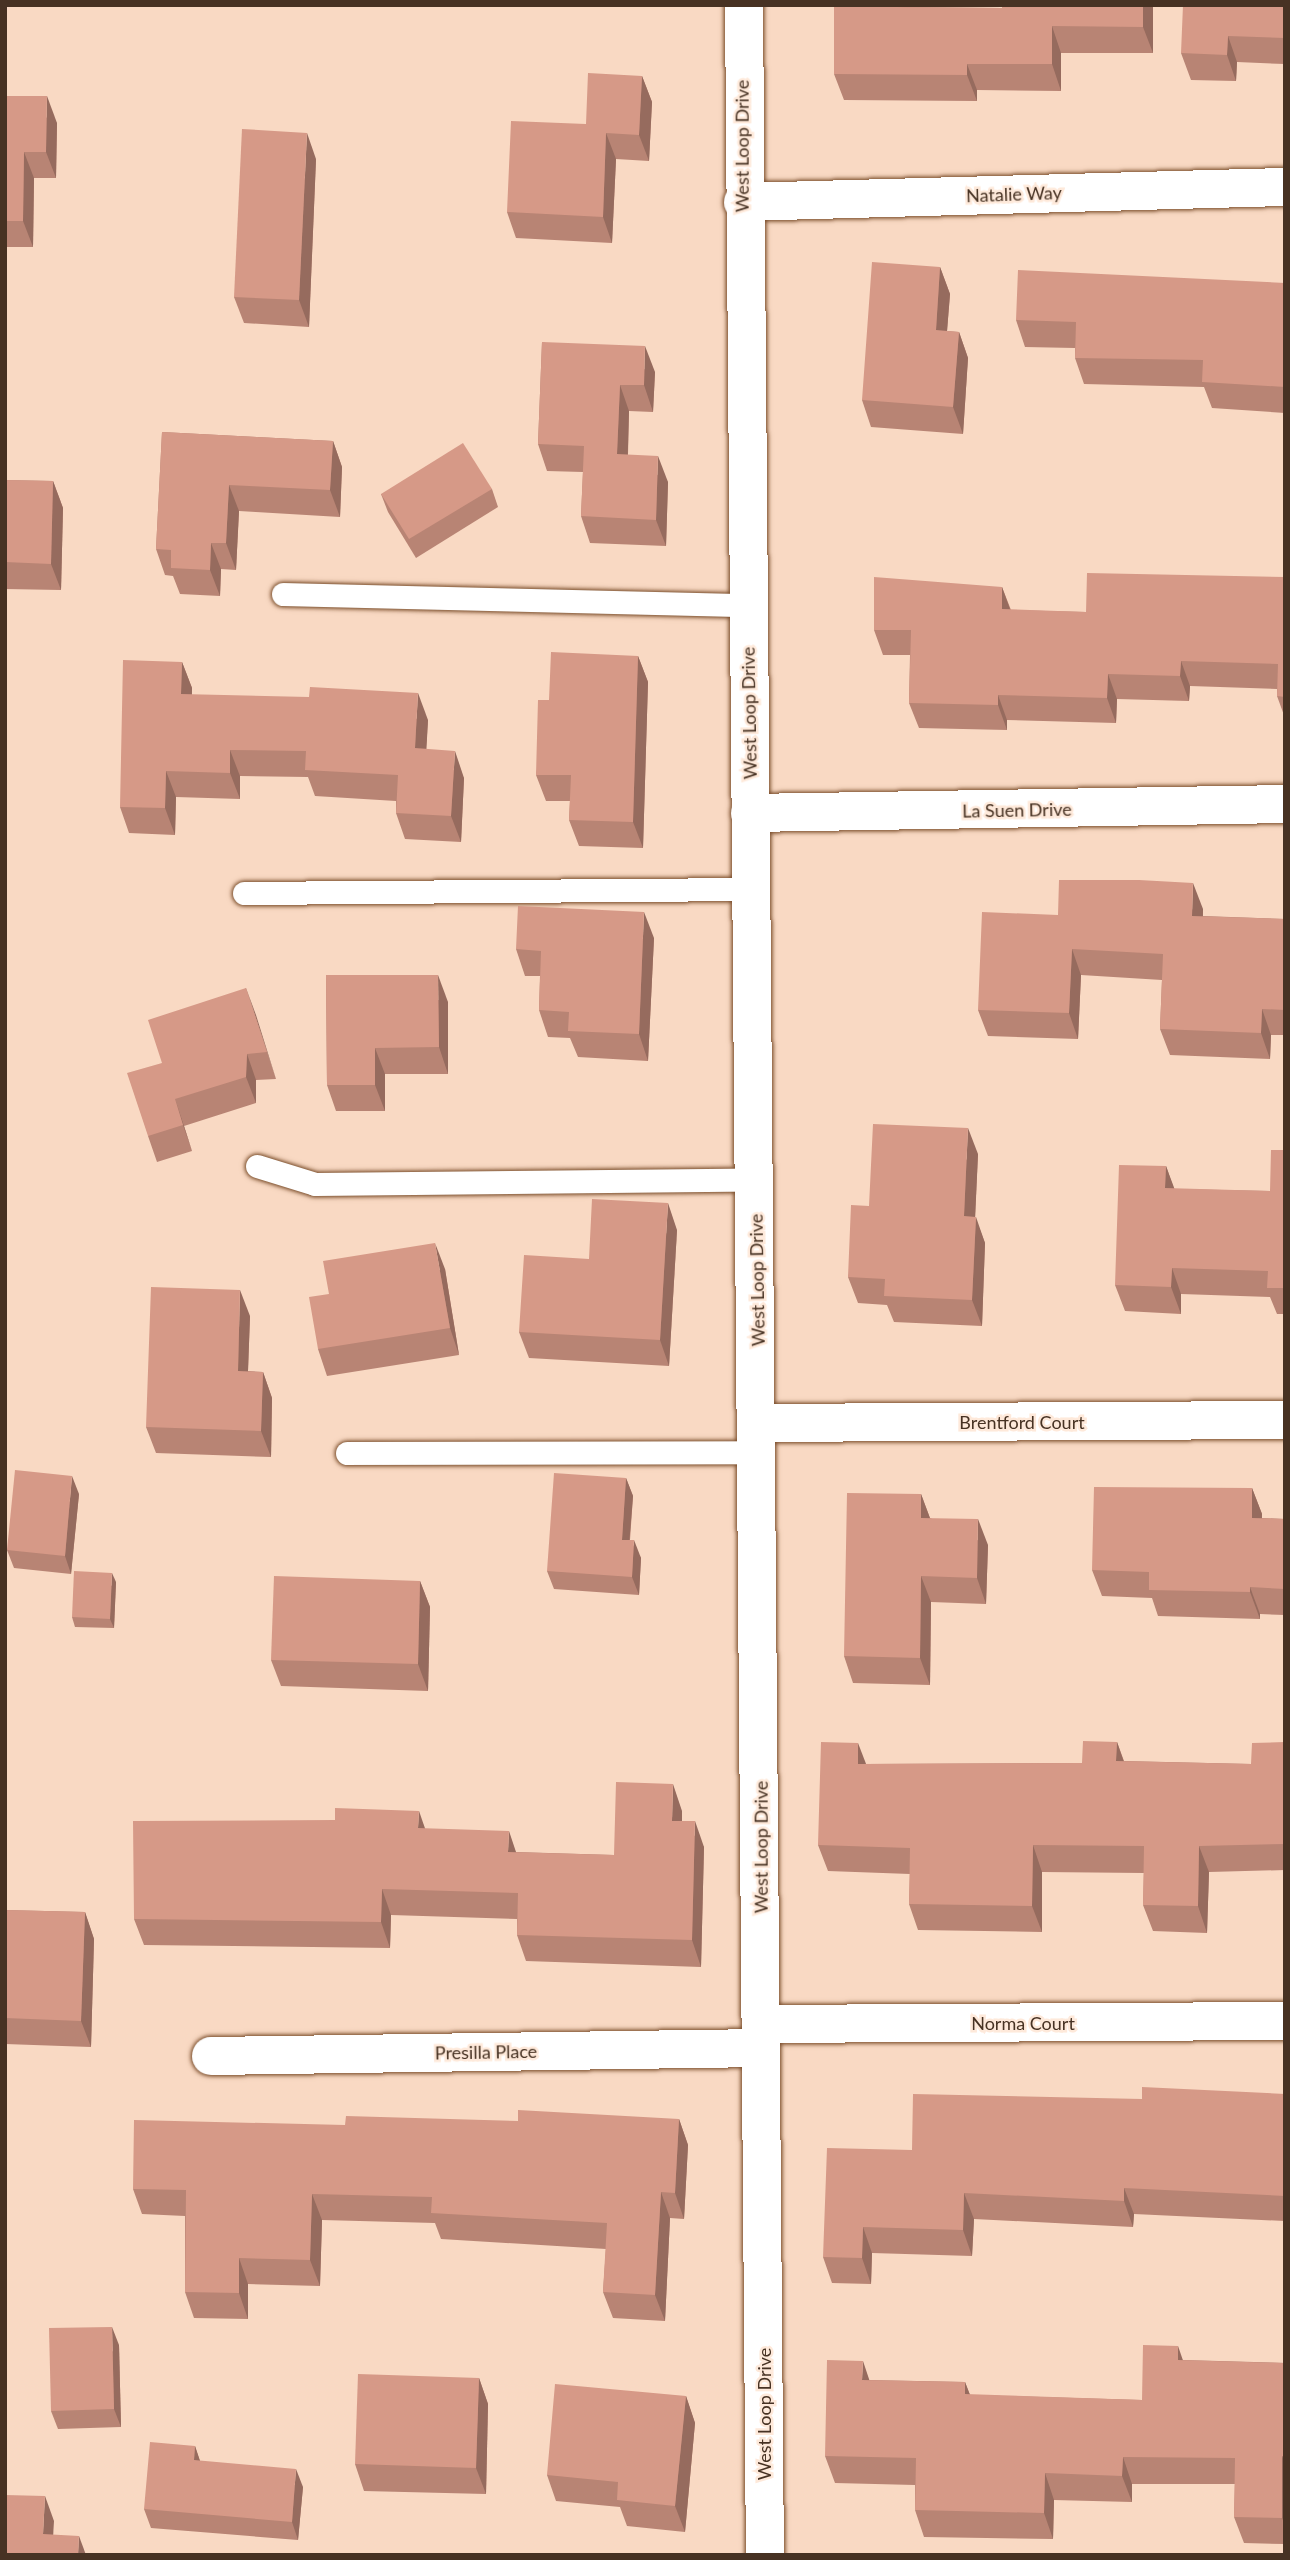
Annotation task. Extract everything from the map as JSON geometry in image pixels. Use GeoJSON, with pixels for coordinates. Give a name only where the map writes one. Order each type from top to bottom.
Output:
{"type":"FeatureCollection","features":[{"type":"Feature","properties":{"kind":"street","name":"West Loop Drive"},"geometry":{"type":"LineString","coordinates":[[744,5],[747,605],[760,1437],[765,2555]]}},
{"type":"Feature","properties":{"kind":"street","name":"Natalie Way"},"geometry":{"type":"LineString","coordinates":[[743,202],[1285,187]]}},
{"type":"Feature","properties":{"kind":"street","name":"La Suen Drive"},"geometry":{"type":"LineString","coordinates":[[750,813],[1285,804]]}},
{"type":"Feature","properties":{"kind":"street","name":"Brentford Court"},"geometry":{"type":"LineString","coordinates":[[760,1437],[1285,1420]]}},
{"type":"Feature","properties":{"kind":"street","name":"Norma Court"},"geometry":{"type":"LineString","coordinates":[[761,2036],[1285,2021]]}},
{"type":"Feature","properties":{"kind":"street","name":"Presilla Place"},"geometry":{"type":"LineString","coordinates":[[211,2056],[761,2036]]}},
{"type":"Feature","properties":{"kind":"lane"},"geometry":{"type":"LineString","coordinates":[[283,594],[747,605]]}},
{"type":"Feature","properties":{"kind":"lane"},"geometry":{"type":"LineString","coordinates":[[244,893],[751,889]]}},
{"type":"Feature","properties":{"kind":"lane"},"geometry":{"type":"LineString","coordinates":[[257,1166],[315,1184],[756,1179]]}},
{"type":"Feature","properties":{"kind":"lane"},"geometry":{"type":"LineString","coordinates":[[346,1452],[760,1437]]}},
{"type":"Feature","properties":{"kind":"building"},"geometry":{"type":"Polygon","coordinates":[[[834,5],[1002,8],[1002,5],[1143,5],[1143,27],[1052,26],[1052,64],[967,64],[967,75],[834,74],[834,5]]]}},
{"type":"Feature","properties":{"kind":"building"},"geometry":{"type":"Polygon","coordinates":[[[1183,5],[1285,5],[1285,38],[1228,36],[1227,55],[1181,53],[1183,5]]]}},
{"type":"Feature","properties":{"kind":"building"},"geometry":{"type":"Polygon","coordinates":[[[588,73],[642,76],[639,135],[606,133],[603,217],[507,212],[511,121],[586,124],[588,73]]]}},
{"type":"Feature","properties":{"kind":"building"},"geometry":{"type":"Polygon","coordinates":[[[5,96],[47,96],[46,152],[24,152],[23,221],[5,221],[5,96]]]}},
{"type":"Feature","properties":{"kind":"building"},"geometry":{"type":"Polygon","coordinates":[[[242,129],[307,133],[299,300],[234,297],[242,129]]]}},
{"type":"Feature","properties":{"kind":"building"},"geometry":{"type":"Polygon","coordinates":[[[872,262],[940,267],[936,330],[959,332],[953,407],[862,400],[872,262]]]}},
{"type":"Feature","properties":{"kind":"building"},"geometry":{"type":"Polygon","coordinates":[[[1018,270],[1285,283],[1285,387],[1202,382],[1203,360],[1075,358],[1076,322],[1016,320],[1018,270]]]}},
{"type":"Feature","properties":{"kind":"building"},"geometry":{"type":"Polygon","coordinates":[[[542,342],[645,346],[644,385],[620,385],[617,454],[658,456],[656,520],[581,516],[584,446],[538,444],[542,342]]]}},
{"type":"Feature","properties":{"kind":"building"},"geometry":{"type":"Polygon","coordinates":[[[162,432],[333,441],[330,490],[229,485],[226,543],[211,543],[210,570],[171,568],[171,550],[156,549],[162,432]]]}},
{"type":"Feature","properties":{"kind":"building"},"geometry":{"type":"Polygon","coordinates":[[[463,443],[492,489],[409,539],[381,494],[463,443]]]}},
{"type":"Feature","properties":{"kind":"building"},"geometry":{"type":"Polygon","coordinates":[[[5,480],[53,481],[51,564],[5,562],[5,480]]]}},
{"type":"Feature","properties":{"kind":"building"},"geometry":{"type":"Polygon","coordinates":[[[1087,573],[1285,577],[1285,697],[1277,696],[1278,664],[1181,661],[1180,676],[1108,674],[1107,698],[998,695],[998,705],[909,703],[911,630],[874,630],[874,577],[1002,587],[1002,609],[1086,612],[1087,573]]]}},
{"type":"Feature","properties":{"kind":"building"},"geometry":{"type":"Polygon","coordinates":[[[551,652],[638,656],[633,822],[569,820],[571,775],[536,775],[538,700],[549,700],[551,652]]]}},
{"type":"Feature","properties":{"kind":"building"},"geometry":{"type":"Polygon","coordinates":[[[123,660],[182,662],[181,694],[309,697],[310,687],[418,693],[415,748],[455,751],[451,816],[396,813],[398,775],[305,770],[306,751],[230,750],[230,773],[166,771],[165,808],[120,807],[123,660]]]}},
{"type":"Feature","properties":{"kind":"building"},"geometry":{"type":"Polygon","coordinates":[[[1059,880],[1193,883],[1192,916],[1285,919],[1285,1010],[1262,1009],[1261,1033],[1160,1029],[1163,954],[1072,949],[1069,1013],[978,1010],[982,912],[1058,915],[1059,880]]]}},
{"type":"Feature","properties":{"kind":"building"},"geometry":{"type":"Polygon","coordinates":[[[518,906],[644,912],[639,1034],[568,1031],[569,1012],[539,1010],[541,951],[516,949],[518,906]]]}},
{"type":"Feature","properties":{"kind":"building"},"geometry":{"type":"Polygon","coordinates":[[[326,975],[438,975],[439,1047],[375,1048],[375,1085],[327,1085],[326,975]]]}},
{"type":"Feature","properties":{"kind":"building"},"geometry":{"type":"Polygon","coordinates":[[[246,988],[267,1052],[247,1054],[246,1077],[175,1099],[183,1125],[148,1136],[127,1073],[162,1063],[148,1020],[246,988]]]}},
{"type":"Feature","properties":{"kind":"building"},"geometry":{"type":"Polygon","coordinates":[[[873,1124],[968,1128],[964,1216],[976,1217],[972,1300],[884,1296],[885,1279],[848,1277],[851,1205],[869,1206],[873,1124]]]}},
{"type":"Feature","properties":{"kind":"building"},"geometry":{"type":"Polygon","coordinates":[[[1271,1150],[1285,1150],[1285,1288],[1267,1288],[1268,1271],[1172,1268],[1171,1287],[1115,1285],[1119,1165],[1166,1166],[1165,1188],[1270,1191],[1271,1150]]]}},
{"type":"Feature","properties":{"kind":"building"},"geometry":{"type":"Polygon","coordinates":[[[592,1199],[668,1203],[660,1340],[519,1332],[524,1255],[589,1259],[592,1199]]]}},
{"type":"Feature","properties":{"kind":"building"},"geometry":{"type":"Polygon","coordinates":[[[435,1243],[450,1328],[318,1349],[309,1297],[329,1294],[323,1261],[435,1243]]]}},
{"type":"Feature","properties":{"kind":"building"},"geometry":{"type":"Polygon","coordinates":[[[151,1287],[240,1290],[238,1371],[263,1372],[261,1431],[146,1427],[151,1287]]]}},
{"type":"Feature","properties":{"kind":"building"},"geometry":{"type":"Polygon","coordinates":[[[15,1470],[72,1476],[65,1556],[7,1550],[15,1470]]]}},
{"type":"Feature","properties":{"kind":"building"},"geometry":{"type":"Polygon","coordinates":[[[554,1473],[626,1478],[622,1540],[634,1540],[632,1577],[547,1571],[554,1473]]]}},
{"type":"Feature","properties":{"kind":"building"},"geometry":{"type":"Polygon","coordinates":[[[1094,1487],[1252,1488],[1252,1518],[1285,1519],[1285,1589],[1250,1587],[1250,1592],[1149,1590],[1149,1572],[1092,1570],[1094,1487]]]}},
{"type":"Feature","properties":{"kind":"building"},"geometry":{"type":"Polygon","coordinates":[[[847,1493],[921,1494],[921,1518],[978,1519],[977,1578],[921,1576],[920,1658],[844,1656],[847,1493]]]}},
{"type":"Feature","properties":{"kind":"building"},"geometry":{"type":"Polygon","coordinates":[[[74,1571],[112,1573],[110,1619],[72,1617],[74,1571]]]}},
{"type":"Feature","properties":{"kind":"building"},"geometry":{"type":"Polygon","coordinates":[[[274,1576],[420,1581],[418,1664],[271,1660],[274,1576]]]}},
{"type":"Feature","properties":{"kind":"building"},"geometry":{"type":"Polygon","coordinates":[[[1083,1741],[1117,1742],[1116,1761],[1251,1764],[1252,1743],[1285,1742],[1285,1844],[1199,1846],[1198,1906],[1143,1905],[1144,1846],[1033,1845],[1032,1906],[909,1904],[910,1848],[818,1845],[821,1742],[858,1743],[858,1764],[1082,1763],[1083,1741]]]}},
{"type":"Feature","properties":{"kind":"building"},"geometry":{"type":"Polygon","coordinates":[[[616,1782],[673,1784],[672,1821],[695,1821],[692,1940],[517,1935],[518,1893],[382,1889],[381,1922],[134,1919],[133,1821],[335,1820],[335,1808],[419,1811],[418,1828],[509,1831],[508,1852],[614,1855],[616,1782]]]}},
{"type":"Feature","properties":{"kind":"building"},"geometry":{"type":"Polygon","coordinates":[[[5,1910],[85,1912],[81,2021],[5,2018],[5,1910]]]}},
{"type":"Feature","properties":{"kind":"building"},"geometry":{"type":"Polygon","coordinates":[[[1142,2087],[1285,2094],[1285,2196],[1124,2188],[1124,2201],[964,2193],[963,2230],[863,2227],[862,2258],[823,2257],[827,2148],[912,2150],[913,2094],[1142,2099],[1142,2087]]]}},
{"type":"Feature","properties":{"kind":"building"},"geometry":{"type":"Polygon","coordinates":[[[518,2110],[679,2119],[675,2193],[661,2192],[655,2295],[603,2292],[607,2223],[431,2213],[432,2197],[312,2194],[310,2260],[239,2258],[239,2293],[185,2292],[186,2190],[133,2189],[134,2120],[345,2125],[346,2116],[518,2121],[518,2110]]]}},
{"type":"Feature","properties":{"kind":"building"},"geometry":{"type":"Polygon","coordinates":[[[112,2327],[114,2409],[51,2411],[49,2328],[112,2327]]]}},
{"type":"Feature","properties":{"kind":"building"},"geometry":{"type":"Polygon","coordinates":[[[1143,2345],[1178,2346],[1178,2360],[1285,2363],[1282,2518],[1234,2517],[1235,2458],[1123,2457],[1122,2476],[1045,2473],[1044,2513],[915,2510],[916,2458],[825,2456],[827,2360],[863,2361],[862,2380],[965,2382],[965,2394],[1142,2400],[1143,2345]]]}},
{"type":"Feature","properties":{"kind":"building"},"geometry":{"type":"Polygon","coordinates":[[[358,2374],[479,2378],[476,2468],[355,2464],[358,2374]]]}},
{"type":"Feature","properties":{"kind":"building"},"geometry":{"type":"Polygon","coordinates":[[[555,2384],[686,2396],[675,2506],[617,2500],[618,2482],[547,2475],[555,2384]]]}},
{"type":"Feature","properties":{"kind":"building"},"geometry":{"type":"Polygon","coordinates":[[[150,2442],[195,2446],[194,2460],[296,2469],[292,2522],[144,2509],[150,2442]]]}},
{"type":"Feature","properties":{"kind":"building"},"geometry":{"type":"Polygon","coordinates":[[[5,2495],[45,2496],[43,2534],[79,2536],[78,2555],[5,2555],[5,2495]]]}}]}
